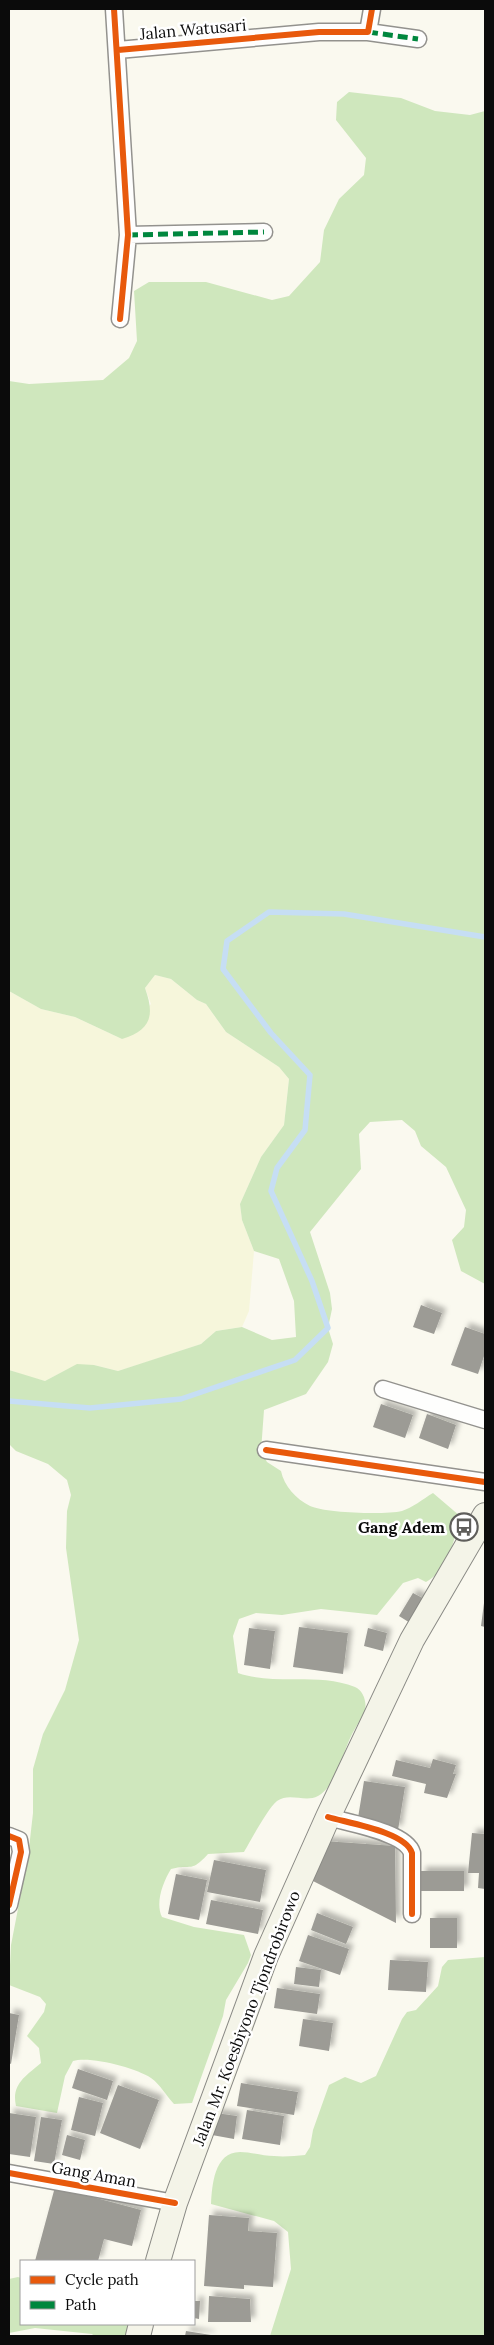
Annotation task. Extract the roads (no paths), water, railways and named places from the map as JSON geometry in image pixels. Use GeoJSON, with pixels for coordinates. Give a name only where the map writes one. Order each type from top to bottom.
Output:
{"type":"FeatureCollection","features":[{"type":"Feature","properties":{"kind":"main road","name":"Jalan Mr. Koesbiyono Tjondrobirowo"},"geometry":{"type":"LineString","coordinates":[[158,2260],[175,2202],[266,1956],[328,1817],[412,1640],[482,1527]]}},
{"type":"Feature","properties":{"kind":"street"},"geometry":{"type":"LineString","coordinates":[[114,9],[128,235],[120,319]]}},
{"type":"Feature","properties":{"kind":"street"},"geometry":{"type":"LineString","coordinates":[[368,32],[372,9]]}},
{"type":"Feature","properties":{"kind":"street","name":"Jalan Watusari"},"geometry":{"type":"LineString","coordinates":[[118,50],[320,32],[368,32],[418,39]]}},
{"type":"Feature","properties":{"kind":"street"},"geometry":{"type":"LineString","coordinates":[[128,235],[264,232]]}},
{"type":"Feature","properties":{"kind":"street"},"geometry":{"type":"LineString","coordinates":[[383,1389],[485,1420]]}},
{"type":"Feature","properties":{"kind":"street"},"geometry":{"type":"LineString","coordinates":[[266,1450],[485,1482]]}},
{"type":"Feature","properties":{"kind":"street"},"geometry":{"type":"LineString","coordinates":[[328,1817],[398,1837],[410,1846],[412,1853],[412,1914]]}},
{"type":"Feature","properties":{"kind":"street"},"geometry":{"type":"LineString","coordinates":[[9,1836],[19,1840],[21,1852],[9,1905]]}},
{"type":"Feature","properties":{"kind":"street","name":"Gang Aman"},"geometry":{"type":"LineString","coordinates":[[9,2173],[175,2202]]}},
{"type":"Feature","properties":{"kind":"waterway"},"geometry":{"type":"LineString","coordinates":[[9,1401],[90,1408],[181,1399],[295,1360],[328,1328],[312,1281],[271,1191],[277,1168],[305,1130],[310,1075],[271,1033],[223,969],[227,941],[269,912],[344,914],[485,937]]}},
{"type":"Feature","properties":{"kind":"place","name":"Gang Adem"},"geometry":{"type":"Point","coordinates":[464,1527]}}]}
